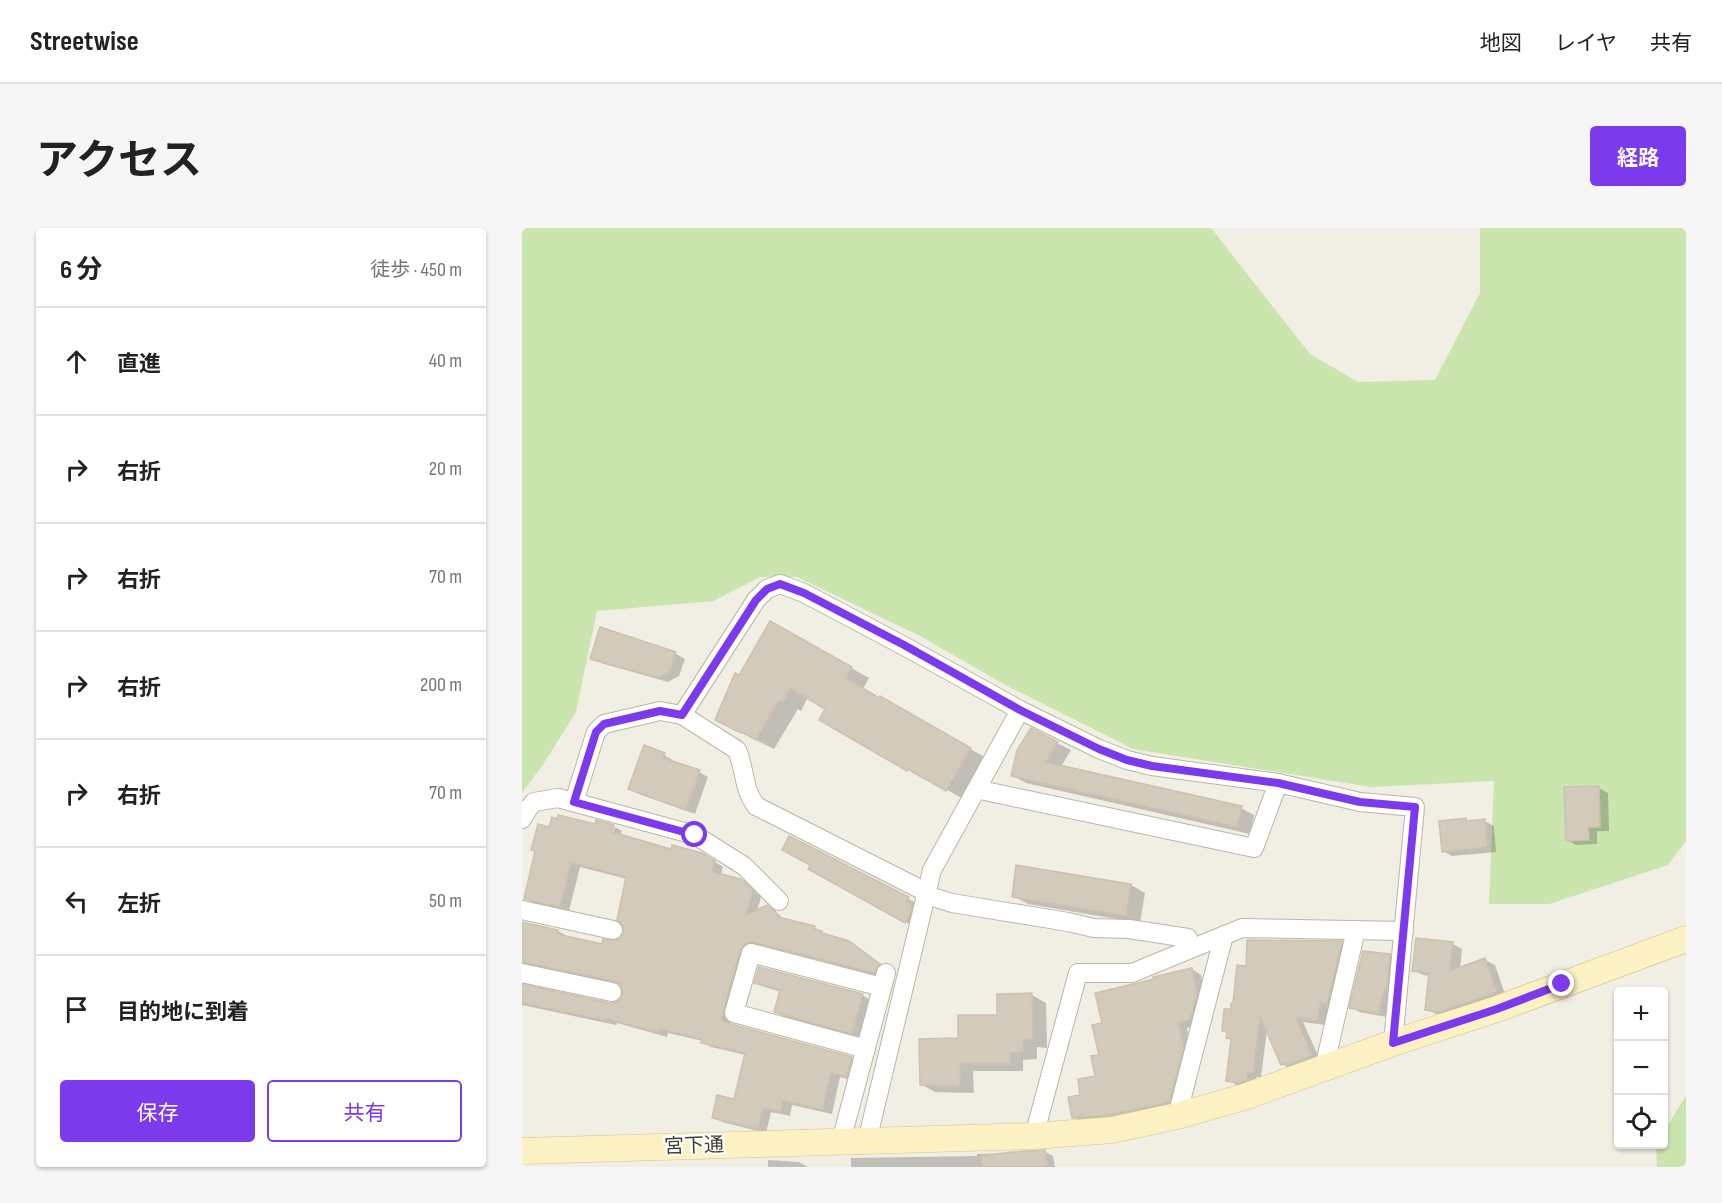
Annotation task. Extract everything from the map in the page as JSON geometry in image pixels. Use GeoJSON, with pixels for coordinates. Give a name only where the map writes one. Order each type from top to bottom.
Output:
{"type":"FeatureCollection","features":[{"type":"Feature","properties":{"kind":"street"},"geometry":{"type":"LineString","coordinates":[[682,715],[756,600],[767,589],[780,584],[804,593],[904,645],[1020,710],[1099,749],[1127,760],[1152,766],[1278,783],[1360,802],[1415,807],[1393,1043]]}},
{"type":"Feature","properties":{"kind":"street"},"geometry":{"type":"LineString","coordinates":[[867,1141],[932,870],[1020,710]]}},
{"type":"Feature","properties":{"kind":"street"},"geometry":{"type":"LineString","coordinates":[[574,802],[596,732],[604,724],[660,711],[682,715],[737,750],[741,759],[744,780],[756,806],[926,893],[952,903],[1094,928],[1129,929],[1188,938]]}},
{"type":"Feature","properties":{"kind":"street"},"geometry":{"type":"LineString","coordinates":[[985,791],[1254,848],[1278,783]]}},
{"type":"Feature","properties":{"kind":"street"},"geometry":{"type":"LineString","coordinates":[[522,819],[534,802],[558,798],[695,835],[744,866],[779,901]]}},
{"type":"Feature","properties":{"kind":"street"},"geometry":{"type":"LineString","coordinates":[[522,910],[613,930]]}},
{"type":"Feature","properties":{"kind":"street"},"geometry":{"type":"LineString","coordinates":[[1034,1136],[1078,973],[1132,973],[1242,928],[1404,931]]}},
{"type":"Feature","properties":{"kind":"street"},"geometry":{"type":"LineString","coordinates":[[1324,1068],[1356,930]]}},
{"type":"Feature","properties":{"kind":"street"},"geometry":{"type":"LineString","coordinates":[[1177,1116],[1224,935]]}},
{"type":"Feature","properties":{"kind":"street","name":"宮下通"},"geometry":{"type":"LineString","coordinates":[[522,1151],[1034,1136],[1112,1130],[1177,1116],[1244,1097],[1393,1043],[1497,1009],[1686,939]]}},
{"type":"Feature","properties":{"kind":"street"},"geometry":{"type":"LineString","coordinates":[[841,1141],[866,1048],[884,980],[751,953],[734,1012],[866,1048]]}},
{"type":"Feature","properties":{"kind":"street"},"geometry":{"type":"LineString","coordinates":[[522,974],[612,992]]}},
{"type":"Feature","properties":{"kind":"green space"},"geometry":{"type":"Polygon","coordinates":[[[522,228],[1211,228],[1310,354],[1358,382],[1435,380],[1480,293],[1480,228],[1686,228],[1686,841],[1668,865],[1549,904],[1489,904],[1494,781],[1371,787],[1133,749],[1009,687],[920,636],[797,577],[760,577],[713,601],[597,611],[576,712],[522,793],[522,228]]]}},
{"type":"Feature","properties":{"kind":"green space"},"geometry":{"type":"Polygon","coordinates":[[[1686,1096],[1686,1167],[1657,1167],[1656,1149],[1668,1149],[1668,1125],[1686,1096]]]}},
{"type":"Feature","properties":{"kind":"building"},"geometry":{"type":"Polygon","coordinates":[[[770,621],[852,667],[846,678],[971,748],[946,791],[819,720],[825,709],[790,688],[783,702],[779,700],[756,740],[715,720],[735,673],[739,675],[770,621]]]}},
{"type":"Feature","properties":{"kind":"building"},"geometry":{"type":"Polygon","coordinates":[[[600,627],[676,652],[670,671],[658,678],[590,659],[600,627]]]}},
{"type":"Feature","properties":{"kind":"building"},"geometry":{"type":"Polygon","coordinates":[[[1031,728],[1058,742],[1046,762],[1242,806],[1237,827],[1011,776],[1017,750],[1031,728]]]}},
{"type":"Feature","properties":{"kind":"building"},"geometry":{"type":"Polygon","coordinates":[[[644,745],[665,753],[663,758],[700,770],[686,810],[628,789],[644,745]]]}},
{"type":"Feature","properties":{"kind":"building"},"geometry":{"type":"Polygon","coordinates":[[[1599,786],[1600,827],[1588,827],[1589,840],[1566,841],[1564,787],[1599,786]]]}},
{"type":"Feature","properties":{"kind":"building"},"geometry":{"type":"Polygon","coordinates":[[[558,815],[595,824],[596,820],[614,825],[612,832],[671,849],[672,845],[702,853],[715,861],[712,872],[741,879],[753,890],[746,915],[767,905],[775,911],[778,917],[815,926],[814,929],[822,933],[849,941],[880,964],[874,973],[754,942],[749,942],[740,950],[721,1020],[852,1057],[847,1077],[831,1073],[823,1110],[783,1101],[781,1112],[763,1108],[758,1129],[712,1118],[717,1095],[734,1099],[745,1053],[701,1043],[702,1039],[660,1029],[659,1033],[608,1019],[608,1021],[522,1003],[522,984],[610,1003],[620,1000],[623,994],[620,984],[614,981],[522,962],[522,922],[558,930],[557,934],[602,944],[603,939],[617,940],[624,933],[623,926],[617,920],[626,877],[571,863],[560,907],[524,899],[535,851],[531,850],[538,824],[549,827],[552,817],[557,819],[558,815]]]}},
{"type":"Feature","properties":{"kind":"building"},"geometry":{"type":"Polygon","coordinates":[[[1466,818],[1466,821],[1485,819],[1487,847],[1442,852],[1439,821],[1466,818]]]}},
{"type":"Feature","properties":{"kind":"building"},"geometry":{"type":"Polygon","coordinates":[[[789,836],[909,897],[906,902],[912,905],[905,923],[808,869],[810,865],[782,850],[789,836]]]}},
{"type":"Feature","properties":{"kind":"building"},"geometry":{"type":"Polygon","coordinates":[[[1016,865],[1131,884],[1126,916],[1012,897],[1016,865]]]}},
{"type":"Feature","properties":{"kind":"building"},"geometry":{"type":"Polygon","coordinates":[[[1416,938],[1453,942],[1450,971],[1485,958],[1497,992],[1440,1012],[1425,1010],[1429,973],[1412,971],[1416,938]]]}},
{"type":"Feature","properties":{"kind":"building"},"geometry":{"type":"Polygon","coordinates":[[[1247,940],[1342,941],[1327,1004],[1320,1003],[1318,1021],[1296,1018],[1312,1055],[1286,1066],[1285,1063],[1281,1065],[1260,1017],[1253,1073],[1248,1073],[1247,1080],[1239,1083],[1226,1081],[1231,1039],[1226,1038],[1227,1032],[1222,1031],[1224,1009],[1231,1009],[1231,1003],[1233,1003],[1237,965],[1246,966],[1247,940]]]}},
{"type":"Feature","properties":{"kind":"building"},"geometry":{"type":"Polygon","coordinates":[[[1363,951],[1390,954],[1387,989],[1384,989],[1379,1014],[1349,1008],[1363,951]]]}},
{"type":"Feature","properties":{"kind":"building"},"geometry":{"type":"Polygon","coordinates":[[[759,967],[863,994],[852,1034],[774,1012],[780,990],[754,983],[759,967]]]}},
{"type":"Feature","properties":{"kind":"building"},"geometry":{"type":"Polygon","coordinates":[[[1192,968],[1197,993],[1190,1020],[1178,1023],[1184,1046],[1169,1102],[1110,1115],[1072,1118],[1068,1097],[1080,1095],[1078,1079],[1095,1076],[1091,1056],[1099,1055],[1092,1025],[1102,1023],[1095,993],[1192,968]]]}},
{"type":"Feature","properties":{"kind":"building"},"geometry":{"type":"Polygon","coordinates":[[[1032,993],[1033,1040],[1023,1040],[1024,1052],[1010,1053],[1010,1064],[960,1064],[960,1086],[920,1085],[919,1039],[958,1038],[958,1015],[997,1015],[997,994],[1032,993]]]}},
{"type":"Feature","properties":{"kind":"building"},"geometry":{"type":"Polygon","coordinates":[[[1045,1150],[1048,1165],[982,1167],[982,1156],[1045,1150]]]}},
{"type":"Feature","properties":{"kind":"route"},"geometry":{"type":"LineString","coordinates":[[695,835],[574,802],[596,732],[604,724],[660,711],[682,715],[756,600],[767,589],[780,584],[804,593],[904,645],[1020,710],[1099,749],[1127,760],[1152,766],[1278,783],[1360,802],[1415,807],[1393,1043],[1497,1009],[1562,984]]}}]}
